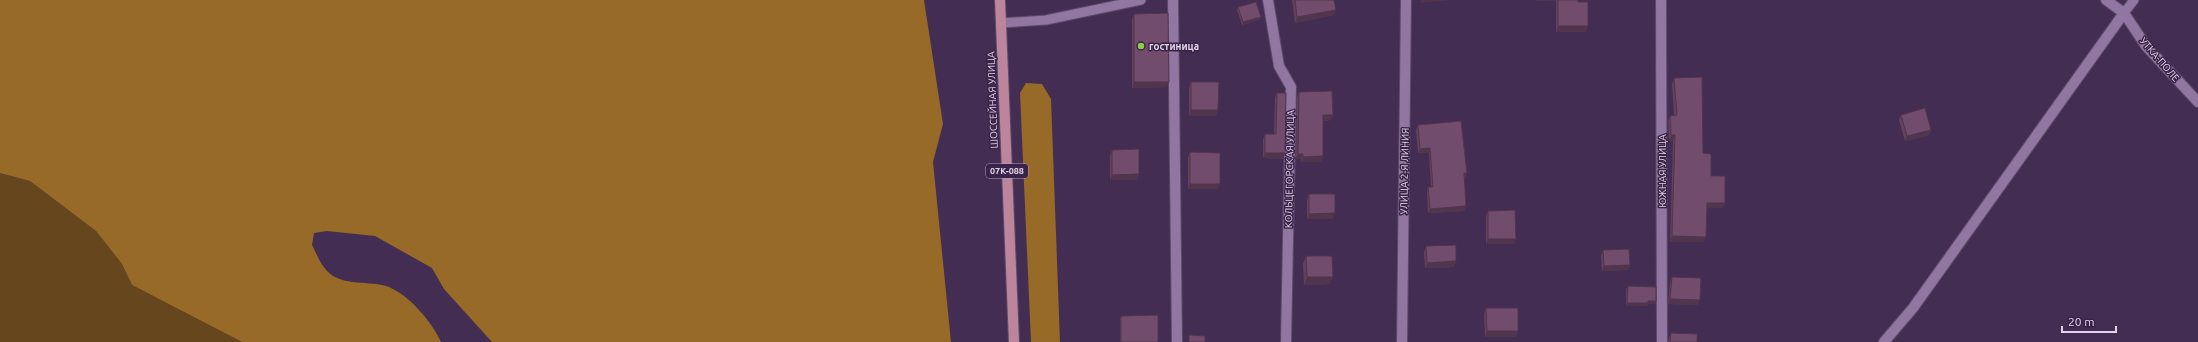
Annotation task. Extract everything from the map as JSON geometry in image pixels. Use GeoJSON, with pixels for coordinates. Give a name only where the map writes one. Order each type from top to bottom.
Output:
{"type":"FeatureCollection","features":[{"type":"Feature","properties":{"kind":"main road","name":"ШОССЕЙНАЯ УЛИЦА"},"geometry":{"type":"LineString","coordinates":[[1000,0],[1014,342]]}},
{"type":"Feature","properties":{"kind":"street"},"geometry":{"type":"LineString","coordinates":[[1173,0],[1177,342]]}},
{"type":"Feature","properties":{"kind":"street","name":"КОЛЬЦЕГОРСКАЯ УЛИЦА"},"geometry":{"type":"LineString","coordinates":[[1268,0],[1279,66],[1291,87],[1286,342]]}},
{"type":"Feature","properties":{"kind":"street","name":"УЛИЦА 2-Я ЛИНИЯ"},"geometry":{"type":"LineString","coordinates":[[1402,342],[1406,0]]}},
{"type":"Feature","properties":{"kind":"street","name":"ЮЖНАЯ УЛИЦА"},"geometry":{"type":"LineString","coordinates":[[1662,0],[1662,342]]}},
{"type":"Feature","properties":{"kind":"street","name":"УТКА-ПОЛЕ"},"geometry":{"type":"LineString","coordinates":[[2106,0],[2124,13],[2146,46],[2198,102]]}},
{"type":"Feature","properties":{"kind":"street"},"geometry":{"type":"LineString","coordinates":[[1884,342],[1913,308],[2124,13]]}},
{"type":"Feature","properties":{"kind":"lane"},"geometry":{"type":"LineString","coordinates":[[1001,23],[1046,20],[1141,0]]}},
{"type":"Feature","properties":{"kind":"lane"},"geometry":{"type":"LineString","coordinates":[[2124,13],[2134,0]]}},
{"type":"Feature","properties":{"kind":"shaded area"},"geometry":{"type":"Polygon","coordinates":[[[0,0],[924,0],[943,124],[933,162],[951,342],[492,342],[444,289],[432,268],[375,236],[327,231],[314,233],[312,245],[327,271],[340,279],[381,285],[397,291],[420,310],[432,326],[441,342],[242,342],[132,285],[122,264],[96,231],[30,181],[0,173],[0,0]]]}},
{"type":"Feature","properties":{"kind":"shaded area"},"geometry":{"type":"Polygon","coordinates":[[[1026,83],[1042,84],[1051,99],[1060,342],[1031,342],[1020,93],[1026,83]]]}},
{"type":"Feature","properties":{"kind":"shaded area"},"geometry":{"type":"Polygon","coordinates":[[[0,173],[30,181],[96,231],[122,264],[132,285],[242,342],[0,342],[0,173]]]}},
{"type":"Feature","properties":{"kind":"building"},"geometry":{"type":"Polygon","coordinates":[[[1295,0],[1334,0],[1336,10],[1297,17],[1295,0]]]}},
{"type":"Feature","properties":{"kind":"building"},"geometry":{"type":"Polygon","coordinates":[[[1558,0],[1578,0],[1578,2],[1588,2],[1588,26],[1558,26],[1558,0]]]}},
{"type":"Feature","properties":{"kind":"building"},"geometry":{"type":"Polygon","coordinates":[[[1256,2],[1261,17],[1243,22],[1238,7],[1256,2]]]}},
{"type":"Feature","properties":{"kind":"building"},"geometry":{"type":"Polygon","coordinates":[[[1168,13],[1169,82],[1134,82],[1134,14],[1168,13]]]}},
{"type":"Feature","properties":{"kind":"building"},"geometry":{"type":"Polygon","coordinates":[[[1702,77],[1703,153],[1711,154],[1711,176],[1725,176],[1725,203],[1707,203],[1706,237],[1672,236],[1675,135],[1671,135],[1670,116],[1677,115],[1674,78],[1702,77]]]}},
{"type":"Feature","properties":{"kind":"building"},"geometry":{"type":"Polygon","coordinates":[[[1191,82],[1219,82],[1218,110],[1191,110],[1191,82]]]}},
{"type":"Feature","properties":{"kind":"building"},"geometry":{"type":"Polygon","coordinates":[[[1332,91],[1333,115],[1323,115],[1323,156],[1303,157],[1303,154],[1298,154],[1299,92],[1332,91]]]}},
{"type":"Feature","properties":{"kind":"building"},"geometry":{"type":"Polygon","coordinates":[[[1277,93],[1286,93],[1285,153],[1265,153],[1265,134],[1276,134],[1277,93]]]}},
{"type":"Feature","properties":{"kind":"building"},"geometry":{"type":"Polygon","coordinates":[[[1925,108],[1931,130],[1907,136],[1901,115],[1925,108]]]}},
{"type":"Feature","properties":{"kind":"building"},"geometry":{"type":"Polygon","coordinates":[[[1461,121],[1467,173],[1464,173],[1466,206],[1430,209],[1428,187],[1433,187],[1430,148],[1420,149],[1418,125],[1461,121]]]}},
{"type":"Feature","properties":{"kind":"building"},"geometry":{"type":"Polygon","coordinates":[[[1139,149],[1139,174],[1112,175],[1112,150],[1139,149]]]}},
{"type":"Feature","properties":{"kind":"building"},"geometry":{"type":"Polygon","coordinates":[[[1190,152],[1220,153],[1220,184],[1190,184],[1190,152]]]}},
{"type":"Feature","properties":{"kind":"building"},"geometry":{"type":"Polygon","coordinates":[[[1309,194],[1335,194],[1335,213],[1309,214],[1309,194]]]}},
{"type":"Feature","properties":{"kind":"building"},"geometry":{"type":"Polygon","coordinates":[[[1515,210],[1516,239],[1488,239],[1488,211],[1515,210]]]}},
{"type":"Feature","properties":{"kind":"building"},"geometry":{"type":"Polygon","coordinates":[[[1456,245],[1456,261],[1427,263],[1426,246],[1456,245]]]}},
{"type":"Feature","properties":{"kind":"building"},"geometry":{"type":"Polygon","coordinates":[[[1629,249],[1630,265],[1604,266],[1603,250],[1629,249]]]}},
{"type":"Feature","properties":{"kind":"building"},"geometry":{"type":"Polygon","coordinates":[[[1306,256],[1332,256],[1333,277],[1307,277],[1306,256]]]}},
{"type":"Feature","properties":{"kind":"building"},"geometry":{"type":"Polygon","coordinates":[[[1672,277],[1701,278],[1700,300],[1670,299],[1672,277]]]}},
{"type":"Feature","properties":{"kind":"building"},"geometry":{"type":"Polygon","coordinates":[[[1628,286],[1656,287],[1656,301],[1648,301],[1648,303],[1627,303],[1628,286]]]}},
{"type":"Feature","properties":{"kind":"building"},"geometry":{"type":"Polygon","coordinates":[[[1486,308],[1518,308],[1518,331],[1487,331],[1486,308]]]}},
{"type":"Feature","properties":{"kind":"building"},"geometry":{"type":"Polygon","coordinates":[[[1158,315],[1158,342],[1121,342],[1121,316],[1158,315]]]}},
{"type":"Feature","properties":{"kind":"building"},"geometry":{"type":"Polygon","coordinates":[[[1671,333],[1697,334],[1697,342],[1670,342],[1671,333]]]}},
{"type":"Feature","properties":{"kind":"building"},"geometry":{"type":"Polygon","coordinates":[[[1189,335],[1205,336],[1205,342],[1189,342],[1189,335]]]}},
{"type":"Feature","properties":{"kind":"place","name":"гостиница"},"geometry":{"type":"Point","coordinates":[1141,46]}}]}
